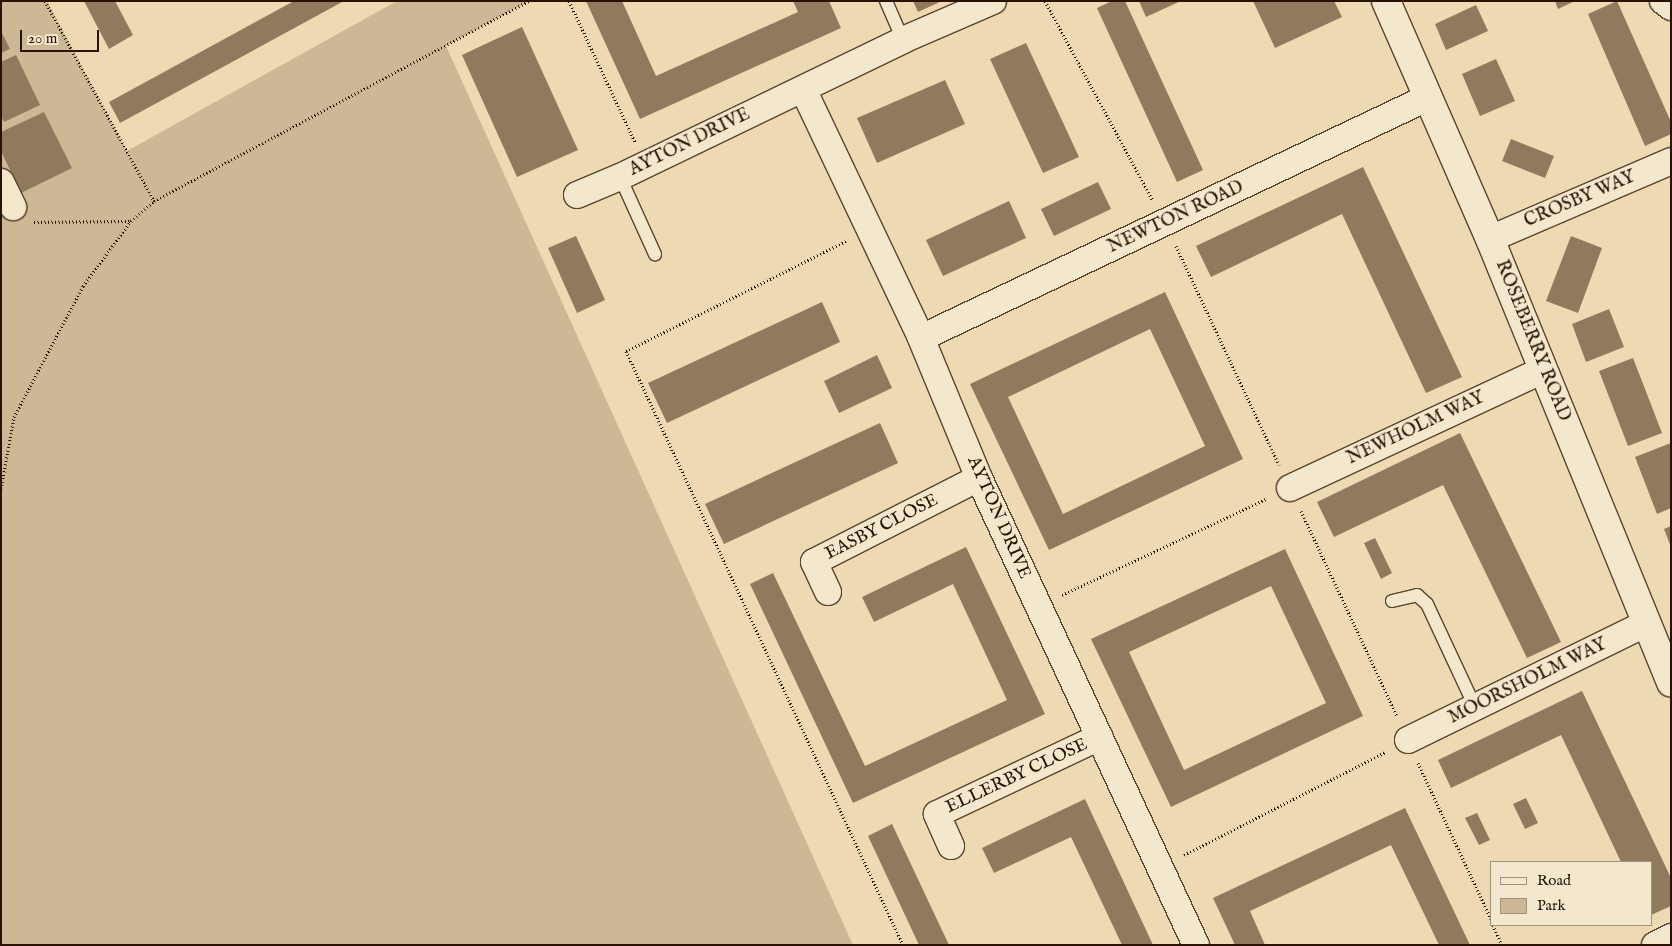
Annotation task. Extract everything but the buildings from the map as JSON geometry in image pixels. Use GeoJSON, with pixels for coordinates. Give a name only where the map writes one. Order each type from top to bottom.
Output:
{"type":"FeatureCollection","features":[{"type":"Feature","properties":{"kind":"street","name":"AYTON DRIVE"},"geometry":{"type":"LineString","coordinates":[[577,195],[620,177],[645,163],[903,40],[993,1]]}},
{"type":"Feature","properties":{"kind":"street","name":"ROSEBERRY ROAD"},"geometry":{"type":"LineString","coordinates":[[1386,1],[1490,239],[1671,683]]}},
{"type":"Feature","properties":{"kind":"street"},"geometry":{"type":"LineString","coordinates":[[1663,1],[1671,7]]}},
{"type":"Feature","properties":{"kind":"street","name":"AYTON DRIVE"},"geometry":{"type":"LineString","coordinates":[[803,89],[921,338],[979,478],[1037,606],[1161,866],[1196,945]]}},
{"type":"Feature","properties":{"kind":"street","name":"NEWTON ROAD"},"geometry":{"type":"LineString","coordinates":[[921,338],[1429,97]]}},
{"type":"Feature","properties":{"kind":"street","name":"CROSBY WAY"},"geometry":{"type":"LineString","coordinates":[[1490,239],[1671,161]]}},
{"type":"Feature","properties":{"kind":"street"},"geometry":{"type":"LineString","coordinates":[[1,182],[22,214]]}},
{"type":"Feature","properties":{"kind":"street","name":"NEWHOLM WAY"},"geometry":{"type":"LineString","coordinates":[[1290,488],[1543,370]]}},
{"type":"Feature","properties":{"kind":"street","name":"EASBY CLOSE"},"geometry":{"type":"LineString","coordinates":[[828,592],[814,562],[979,478]]}},
{"type":"Feature","properties":{"kind":"street","name":"MOORSHOLM WAY"},"geometry":{"type":"LineString","coordinates":[[1408,740],[1647,623]]}},
{"type":"Feature","properties":{"kind":"street","name":"ELLERBY CLOSE"},"geometry":{"type":"LineString","coordinates":[[951,846],[937,814],[1100,737]]}},
{"type":"Feature","properties":{"kind":"street"},"geometry":{"type":"LineString","coordinates":[[1655,945],[1671,937]]}},
{"type":"Feature","properties":{"kind":"lane"},"geometry":{"type":"LineString","coordinates":[[886,1],[903,40]]}},
{"type":"Feature","properties":{"kind":"lane"},"geometry":{"type":"LineString","coordinates":[[620,177],[655,254]]}},
{"type":"Feature","properties":{"kind":"lane"},"geometry":{"type":"LineString","coordinates":[[1392,601],[1417,595],[1427,604],[1475,707]]}},
{"type":"Feature","properties":{"kind":"path"},"geometry":{"type":"LineString","coordinates":[[45,1],[154,201]]}},
{"type":"Feature","properties":{"kind":"path"},"geometry":{"type":"LineString","coordinates":[[1,489],[14,416],[83,286],[131,221],[154,201],[529,1]]}},
{"type":"Feature","properties":{"kind":"path"},"geometry":{"type":"LineString","coordinates":[[569,1],[645,163]]}},
{"type":"Feature","properties":{"kind":"path"},"geometry":{"type":"LineString","coordinates":[[1045,1],[1165,223],[1490,917]]}},
{"type":"Feature","properties":{"kind":"path"},"geometry":{"type":"LineString","coordinates":[[22,214],[131,221]]}},
{"type":"Feature","properties":{"kind":"path"},"geometry":{"type":"LineString","coordinates":[[869,230],[626,351],[903,945]]}},
{"type":"Feature","properties":{"kind":"path"},"geometry":{"type":"LineString","coordinates":[[1037,606],[1290,488]]}},
{"type":"Feature","properties":{"kind":"path"},"geometry":{"type":"LineString","coordinates":[[1161,866],[1408,740]]}},
{"type":"Feature","properties":{"kind":"path"},"geometry":{"type":"LineString","coordinates":[[1493,926],[1502,945]]}},
{"type":"Feature","properties":{"kind":"green space"},"geometry":{"type":"Polygon","coordinates":[[[1,1],[47,1],[127,151],[397,1],[529,1],[446,46],[853,945],[1,945],[1,1]]]}}]}
